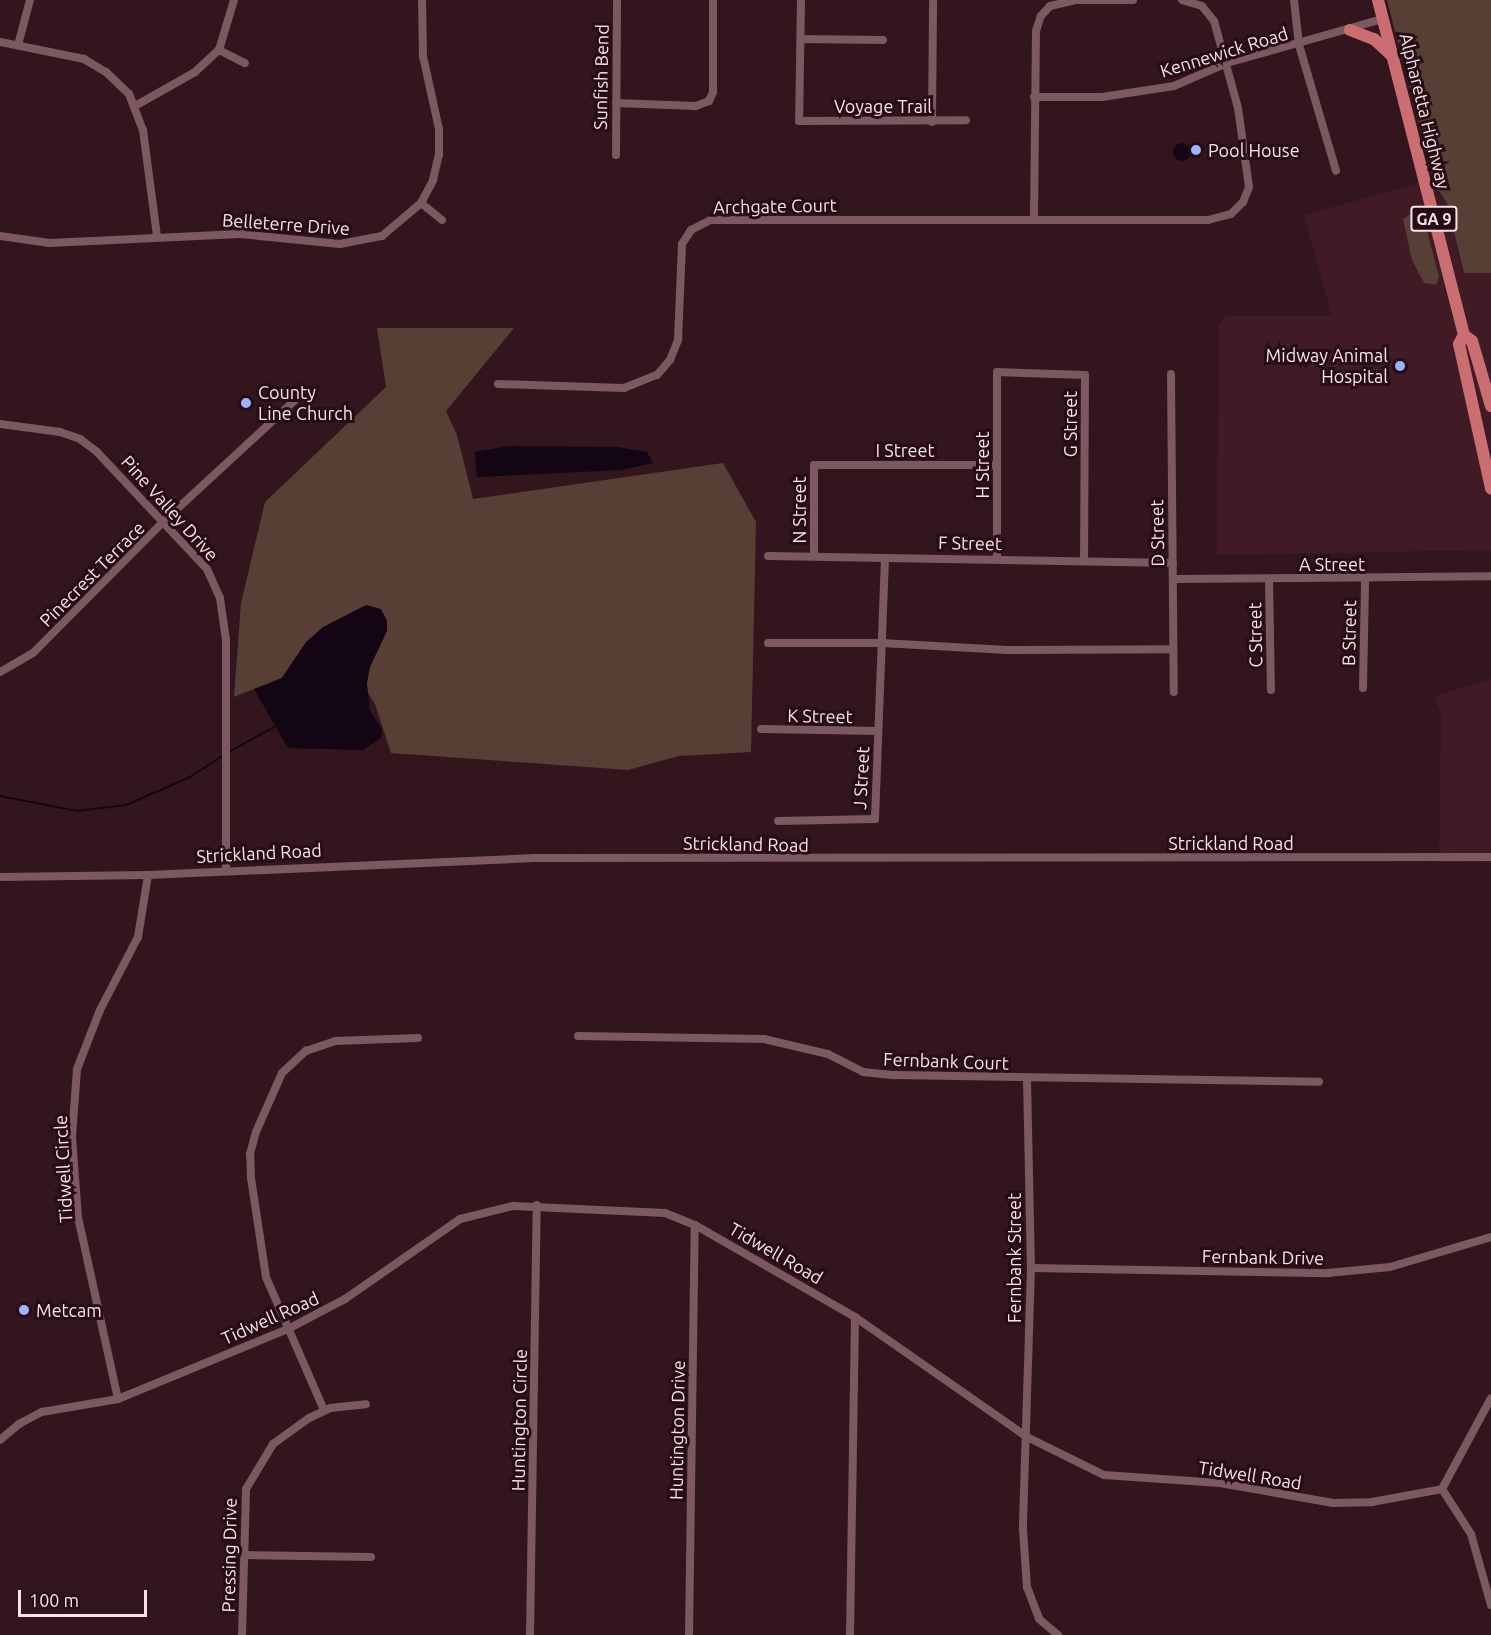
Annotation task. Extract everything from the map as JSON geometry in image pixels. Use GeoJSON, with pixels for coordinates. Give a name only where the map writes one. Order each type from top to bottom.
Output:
{"type":"FeatureCollection","features":[{"type":"Feature","properties":{"kind":"main road","name":"Alpharetta Highway"},"geometry":{"type":"LineString","coordinates":[[1378,0],[1464,335]]}},
{"type":"Feature","properties":{"kind":"main road"},"geometry":{"type":"LineString","coordinates":[[1350,30],[1374,39],[1393,57]]}},
{"type":"Feature","properties":{"kind":"main road","name":"GA 9"},"geometry":{"type":"LineString","coordinates":[[1491,406],[1472,341],[1464,335],[1459,344],[1491,488]]}},
{"type":"Feature","properties":{"kind":"street"},"geometry":{"type":"LineString","coordinates":[[18,45],[30,0]]}},
{"type":"Feature","properties":{"kind":"street"},"geometry":{"type":"LineString","coordinates":[[135,106],[190,76],[219,50],[234,0]]}},
{"type":"Feature","properties":{"kind":"street","name":"Belleterre Drive"},"geometry":{"type":"LineString","coordinates":[[0,236],[50,243],[156,236],[267,234],[358,244],[393,230],[421,203],[433,180],[440,142],[423,56],[422,0]]}},
{"type":"Feature","properties":{"kind":"street","name":"Sunfish Bend"},"geometry":{"type":"LineString","coordinates":[[616,155],[617,0]]}},
{"type":"Feature","properties":{"kind":"street"},"geometry":{"type":"LineString","coordinates":[[616,103],[696,106],[709,101],[712,92],[713,0]]}},
{"type":"Feature","properties":{"kind":"street"},"geometry":{"type":"LineString","coordinates":[[801,0],[801,39],[883,40]]}},
{"type":"Feature","properties":{"kind":"street"},"geometry":{"type":"LineString","coordinates":[[932,122],[933,0]]}},
{"type":"Feature","properties":{"kind":"street"},"geometry":{"type":"LineString","coordinates":[[1034,220],[1036,31],[1041,16],[1050,6],[1075,0],[1133,0]]}},
{"type":"Feature","properties":{"kind":"street","name":"Archgate Court"},"geometry":{"type":"LineString","coordinates":[[498,384],[624,388],[657,375],[670,360],[678,340],[682,244],[688,233],[704,222],[1208,220],[1236,210],[1248,192],[1249,176],[1227,63],[1209,13],[1198,4],[1182,0]]}},
{"type":"Feature","properties":{"kind":"street"},"geometry":{"type":"LineString","coordinates":[[1294,0],[1299,45],[1335,171]]}},
{"type":"Feature","properties":{"kind":"street","name":"Kennewick Road"},"geometry":{"type":"LineString","coordinates":[[1034,98],[1102,97],[1174,86],[1227,63],[1299,45],[1383,19]]}},
{"type":"Feature","properties":{"kind":"street","name":"Voyage Trail"},"geometry":{"type":"LineString","coordinates":[[801,39],[799,121],[966,120]]}},
{"type":"Feature","properties":{"kind":"street"},"geometry":{"type":"LineString","coordinates":[[0,42],[72,55],[95,65],[116,80],[135,106],[142,130],[156,236]]}},
{"type":"Feature","properties":{"kind":"street"},"geometry":{"type":"LineString","coordinates":[[219,50],[245,63]]}},
{"type":"Feature","properties":{"kind":"street"},"geometry":{"type":"LineString","coordinates":[[421,203],[442,220]]}},
{"type":"Feature","properties":{"kind":"street","name":"H Street"},"geometry":{"type":"LineString","coordinates":[[997,372],[998,559]]}},
{"type":"Feature","properties":{"kind":"street","name":"G Street"},"geometry":{"type":"LineString","coordinates":[[997,372],[1085,375],[1084,561]]}},
{"type":"Feature","properties":{"kind":"street","name":"D Street"},"geometry":{"type":"LineString","coordinates":[[1171,374],[1174,692]]}},
{"type":"Feature","properties":{"kind":"street","name":"Pinecrest Terrace"},"geometry":{"type":"LineString","coordinates":[[0,672],[33,653],[164,521],[305,391]]}},
{"type":"Feature","properties":{"kind":"street","name":"Pine Valley Drive"},"geometry":{"type":"LineString","coordinates":[[0,424],[60,432],[80,439],[97,452],[207,569],[220,598],[226,640],[226,870]]}},
{"type":"Feature","properties":{"kind":"street","name":"I Street"},"geometry":{"type":"LineString","coordinates":[[814,465],[997,465]]}},
{"type":"Feature","properties":{"kind":"street","name":"N Street"},"geometry":{"type":"LineString","coordinates":[[814,465],[814,554]]}},
{"type":"Feature","properties":{"kind":"street","name":"F Street"},"geometry":{"type":"LineString","coordinates":[[768,556],[814,554],[885,558],[1173,563]]}},
{"type":"Feature","properties":{"kind":"street"},"geometry":{"type":"LineString","coordinates":[[882,643],[885,558]]}},
{"type":"Feature","properties":{"kind":"street","name":"A Street"},"geometry":{"type":"LineString","coordinates":[[1173,579],[1365,579],[1491,576]]}},
{"type":"Feature","properties":{"kind":"street","name":"C Street"},"geometry":{"type":"LineString","coordinates":[[1269,579],[1271,690]]}},
{"type":"Feature","properties":{"kind":"street","name":"B Street"},"geometry":{"type":"LineString","coordinates":[[1363,688],[1365,579]]}},
{"type":"Feature","properties":{"kind":"street"},"geometry":{"type":"LineString","coordinates":[[768,643],[882,643],[1007,650],[1173,649]]}},
{"type":"Feature","properties":{"kind":"street","name":"J Street"},"geometry":{"type":"LineString","coordinates":[[778,821],[875,819],[882,643]]}},
{"type":"Feature","properties":{"kind":"street","name":"K Street"},"geometry":{"type":"LineString","coordinates":[[761,729],[878,731]]}},
{"type":"Feature","properties":{"kind":"street","name":"Strickland Road"},"geometry":{"type":"LineString","coordinates":[[0,877],[148,875],[535,858],[1491,857]]}},
{"type":"Feature","properties":{"kind":"street","name":"Tidwell Circle"},"geometry":{"type":"LineString","coordinates":[[118,1399],[78,1217],[72,1137],[77,1069],[100,1010],[138,937],[148,875]]}},
{"type":"Feature","properties":{"kind":"street","name":"Fernbank Court"},"geometry":{"type":"LineString","coordinates":[[578,1036],[764,1039],[828,1054],[863,1072],[1027,1079],[1319,1082]]}},
{"type":"Feature","properties":{"kind":"street"},"geometry":{"type":"LineString","coordinates":[[324,1410],[266,1277],[251,1178],[250,1154],[271,1091],[293,1060],[319,1046],[335,1041],[418,1038]]}},
{"type":"Feature","properties":{"kind":"street","name":"Fernbank Street"},"geometry":{"type":"LineString","coordinates":[[1027,1079],[1030,1268],[1023,1529],[1027,1587],[1039,1619],[1058,1635]]}},
{"type":"Feature","properties":{"kind":"street","name":"Tidwell Road"},"geometry":{"type":"LineString","coordinates":[[0,1440],[19,1424],[42,1412],[118,1399],[288,1329],[345,1299],[460,1219],[486,1210],[537,1205],[664,1213],[695,1226],[855,1317],[1027,1437],[1104,1475],[1154,1481],[1220,1483],[1333,1503],[1372,1502],[1442,1489]]}},
{"type":"Feature","properties":{"kind":"street","name":"Huntington Circle"},"geometry":{"type":"LineString","coordinates":[[530,1635],[537,1205]]}},
{"type":"Feature","properties":{"kind":"street","name":"Huntington Drive"},"geometry":{"type":"LineString","coordinates":[[689,1635],[695,1226]]}},
{"type":"Feature","properties":{"kind":"street","name":"Fernbank Drive"},"geometry":{"type":"LineString","coordinates":[[1030,1268],[1328,1273],[1390,1267],[1491,1237]]}},
{"type":"Feature","properties":{"kind":"street"},"geometry":{"type":"LineString","coordinates":[[850,1635],[855,1317]]}},
{"type":"Feature","properties":{"kind":"street"},"geometry":{"type":"LineString","coordinates":[[1491,1398],[1442,1489],[1471,1534],[1491,1605]]}},
{"type":"Feature","properties":{"kind":"street","name":"Pressing Drive"},"geometry":{"type":"LineString","coordinates":[[242,1635],[246,1489],[273,1444],[324,1410],[366,1404]]}},
{"type":"Feature","properties":{"kind":"street"},"geometry":{"type":"LineString","coordinates":[[244,1555],[371,1557]]}},
{"type":"Feature","properties":{"kind":"shaded area"},"geometry":{"type":"Polygon","coordinates":[[[1387,0],[1491,0],[1491,273],[1464,273],[1447,203],[1434,184],[1387,0]]]}},
{"type":"Feature","properties":{"kind":"shaded area"},"geometry":{"type":"Polygon","coordinates":[[[1182,143],[1188,146],[1191,152],[1188,158],[1182,161],[1176,158],[1173,152],[1176,146],[1182,143]]]}},
{"type":"Feature","properties":{"kind":"shaded area"},"geometry":{"type":"Polygon","coordinates":[[[1427,181],[1447,203],[1463,272],[1491,273],[1491,550],[1217,555],[1219,324],[1226,316],[1332,316],[1304,215],[1427,181]]]}},
{"type":"Feature","properties":{"kind":"shaded area"},"geometry":{"type":"Polygon","coordinates":[[[1416,211],[1425,223],[1439,277],[1436,285],[1424,283],[1412,260],[1403,219],[1416,211]]]}},
{"type":"Feature","properties":{"kind":"shaded area"},"geometry":{"type":"Polygon","coordinates":[[[377,328],[514,328],[446,411],[457,435],[473,499],[723,463],[756,522],[751,752],[679,756],[628,770],[391,753],[375,704],[351,667],[298,671],[234,697],[241,603],[265,502],[386,387],[377,328]]]}},
{"type":"Feature","properties":{"kind":"shaded area"},"geometry":{"type":"Polygon","coordinates":[[[508,446],[617,447],[647,452],[653,463],[622,470],[477,477],[475,452],[508,446]]]}},
{"type":"Feature","properties":{"kind":"shaded area"},"geometry":{"type":"Polygon","coordinates":[[[366,605],[381,609],[387,621],[387,631],[370,667],[367,683],[370,711],[382,729],[381,738],[363,750],[288,748],[254,689],[281,679],[306,642],[323,627],[366,605]]]}},
{"type":"Feature","properties":{"kind":"shaded area"},"geometry":{"type":"Polygon","coordinates":[[[1491,679],[1491,863],[1439,862],[1441,715],[1435,696],[1491,679]]]}},
{"type":"Feature","properties":{"kind":"waterway"},"geometry":{"type":"LineString","coordinates":[[227,753],[274,727]]}},
{"type":"Feature","properties":{"kind":"waterway"},"geometry":{"type":"LineString","coordinates":[[0,796],[77,811],[126,805],[190,777],[222,756]]}},
{"type":"Feature","properties":{"kind":"place","name":"Pool House"},"geometry":{"type":"Point","coordinates":[1196,150]}},
{"type":"Feature","properties":{"kind":"place","name":"Midway Animal Hospital"},"geometry":{"type":"Point","coordinates":[1400,366]}},
{"type":"Feature","properties":{"kind":"place","name":"County Line Church"},"geometry":{"type":"Point","coordinates":[246,403]}},
{"type":"Feature","properties":{"kind":"place","name":"Metcam"},"geometry":{"type":"Point","coordinates":[24,1310]}}]}
